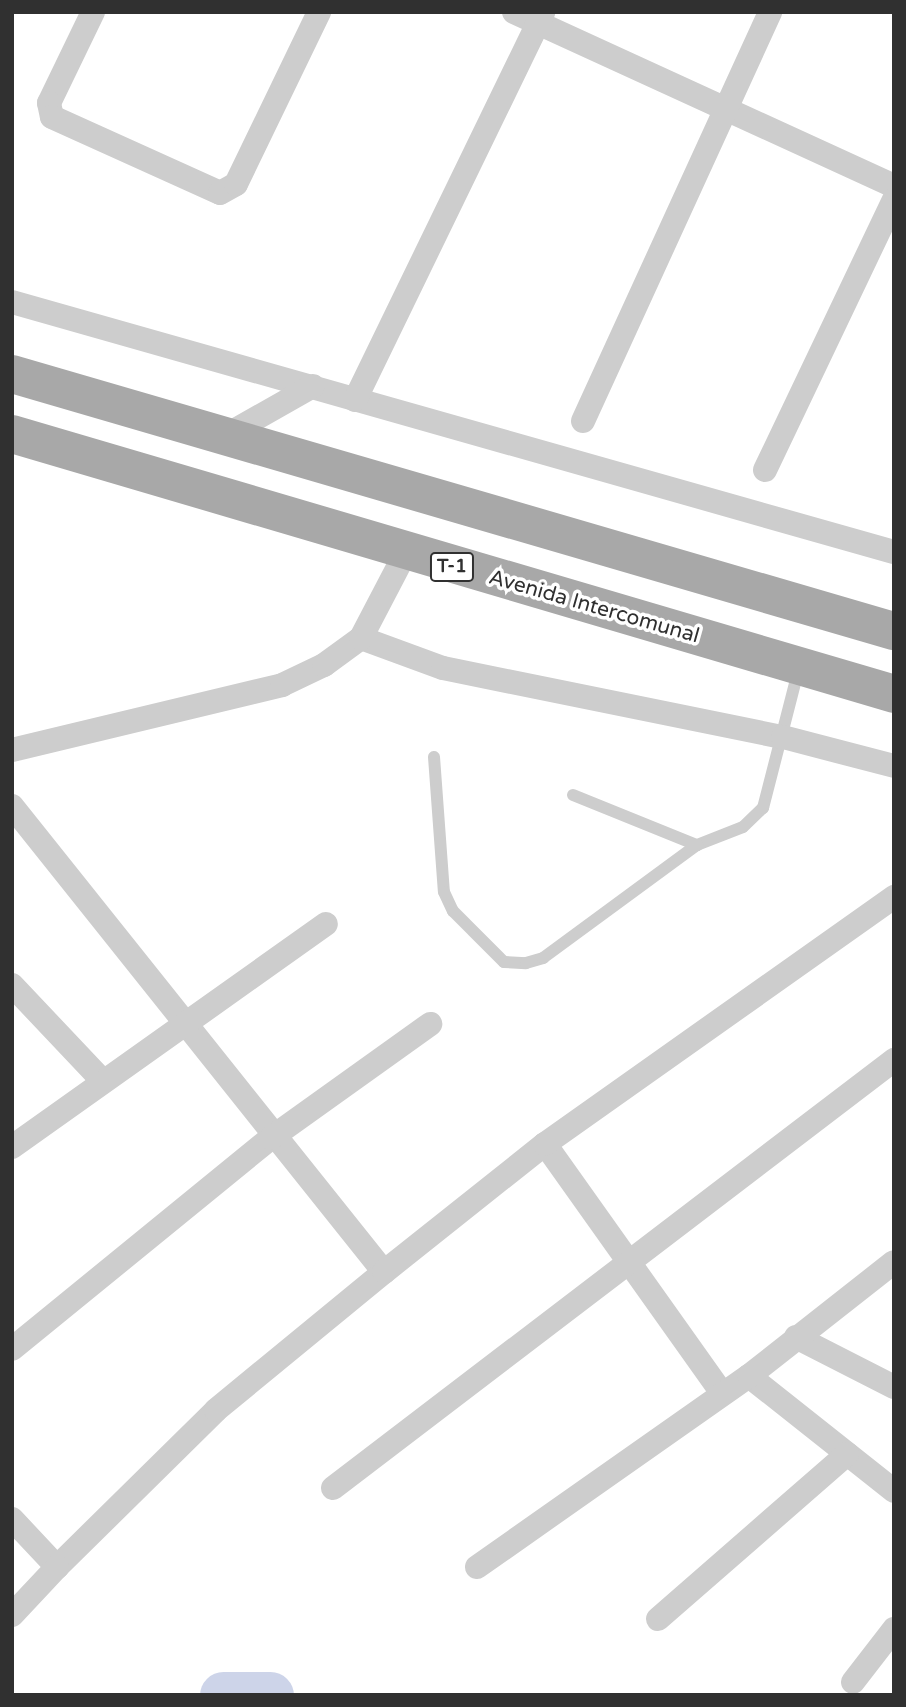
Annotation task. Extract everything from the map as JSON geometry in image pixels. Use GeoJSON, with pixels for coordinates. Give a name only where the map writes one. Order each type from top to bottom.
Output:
{"type":"FeatureCollection","features":[{"type":"Feature","properties":{"kind":"main road"},"geometry":{"type":"LineString","coordinates":[[12,374],[894,631]]}},
{"type":"Feature","properties":{"kind":"main road","name":"Avenida Intercomunal"},"geometry":{"type":"LineString","coordinates":[[12,434],[405,554],[800,664],[894,694]]}},
{"type":"Feature","properties":{"kind":"street"},"geometry":{"type":"LineString","coordinates":[[93,12],[49,103],[52,117],[220,193],[236,184],[318,12]]}},
{"type":"Feature","properties":{"kind":"street"},"geometry":{"type":"LineString","coordinates":[[514,12],[540,18],[894,186]]}},
{"type":"Feature","properties":{"kind":"street"},"geometry":{"type":"LineString","coordinates":[[583,421],[723,107],[770,12]]}},
{"type":"Feature","properties":{"kind":"street"},"geometry":{"type":"LineString","coordinates":[[355,400],[540,18]]}},
{"type":"Feature","properties":{"kind":"street"},"geometry":{"type":"LineString","coordinates":[[765,470],[894,199]]}},
{"type":"Feature","properties":{"kind":"street"},"geometry":{"type":"LineString","coordinates":[[12,302],[894,552]]}},
{"type":"Feature","properties":{"kind":"street"},"geometry":{"type":"LineString","coordinates":[[225,436],[313,386]]}},
{"type":"Feature","properties":{"kind":"street"},"geometry":{"type":"LineString","coordinates":[[12,750],[282,685],[362,638],[405,554]]}},
{"type":"Feature","properties":{"kind":"street"},"geometry":{"type":"LineString","coordinates":[[362,638],[443,668],[783,737],[894,766]]}},
{"type":"Feature","properties":{"kind":"street"},"geometry":{"type":"LineString","coordinates":[[12,806],[180,1024],[383,1272]]}},
{"type":"Feature","properties":{"kind":"street"},"geometry":{"type":"LineString","coordinates":[[12,1615],[216,1410],[383,1272],[545,1144],[894,897]]}},
{"type":"Feature","properties":{"kind":"street"},"geometry":{"type":"LineString","coordinates":[[12,1147],[101,1079],[326,924]]}},
{"type":"Feature","properties":{"kind":"street"},"geometry":{"type":"LineString","coordinates":[[12,985],[101,1079]]}},
{"type":"Feature","properties":{"kind":"street"},"geometry":{"type":"LineString","coordinates":[[12,1349],[271,1138],[430,1024]]}},
{"type":"Feature","properties":{"kind":"street"},"geometry":{"type":"LineString","coordinates":[[332,1488],[629,1256],[894,1060]]}},
{"type":"Feature","properties":{"kind":"street"},"geometry":{"type":"LineString","coordinates":[[545,1144],[629,1256],[722,1393]]}},
{"type":"Feature","properties":{"kind":"street"},"geometry":{"type":"LineString","coordinates":[[477,1567],[749,1376],[894,1262]]}},
{"type":"Feature","properties":{"kind":"street"},"geometry":{"type":"LineString","coordinates":[[796,1337],[894,1387]]}},
{"type":"Feature","properties":{"kind":"street"},"geometry":{"type":"LineString","coordinates":[[749,1376],[894,1491]]}},
{"type":"Feature","properties":{"kind":"street"},"geometry":{"type":"LineString","coordinates":[[658,1619],[847,1454]]}},
{"type":"Feature","properties":{"kind":"street"},"geometry":{"type":"LineString","coordinates":[[12,1519],[57,1567]]}},
{"type":"Feature","properties":{"kind":"street"},"geometry":{"type":"LineString","coordinates":[[853,1682],[894,1629]]}},
{"type":"Feature","properties":{"kind":"lane"},"geometry":{"type":"LineString","coordinates":[[435,757],[444,892],[453,911],[505,962],[543,958],[697,845],[743,827],[763,808],[800,664]]}},
{"type":"Feature","properties":{"kind":"lane"},"geometry":{"type":"LineString","coordinates":[[573,794],[697,845]]}},
{"type":"Feature","properties":{"kind":"waterway"},"geometry":{"type":"LineString","coordinates":[[223,1695],[270,1695]]}}]}
